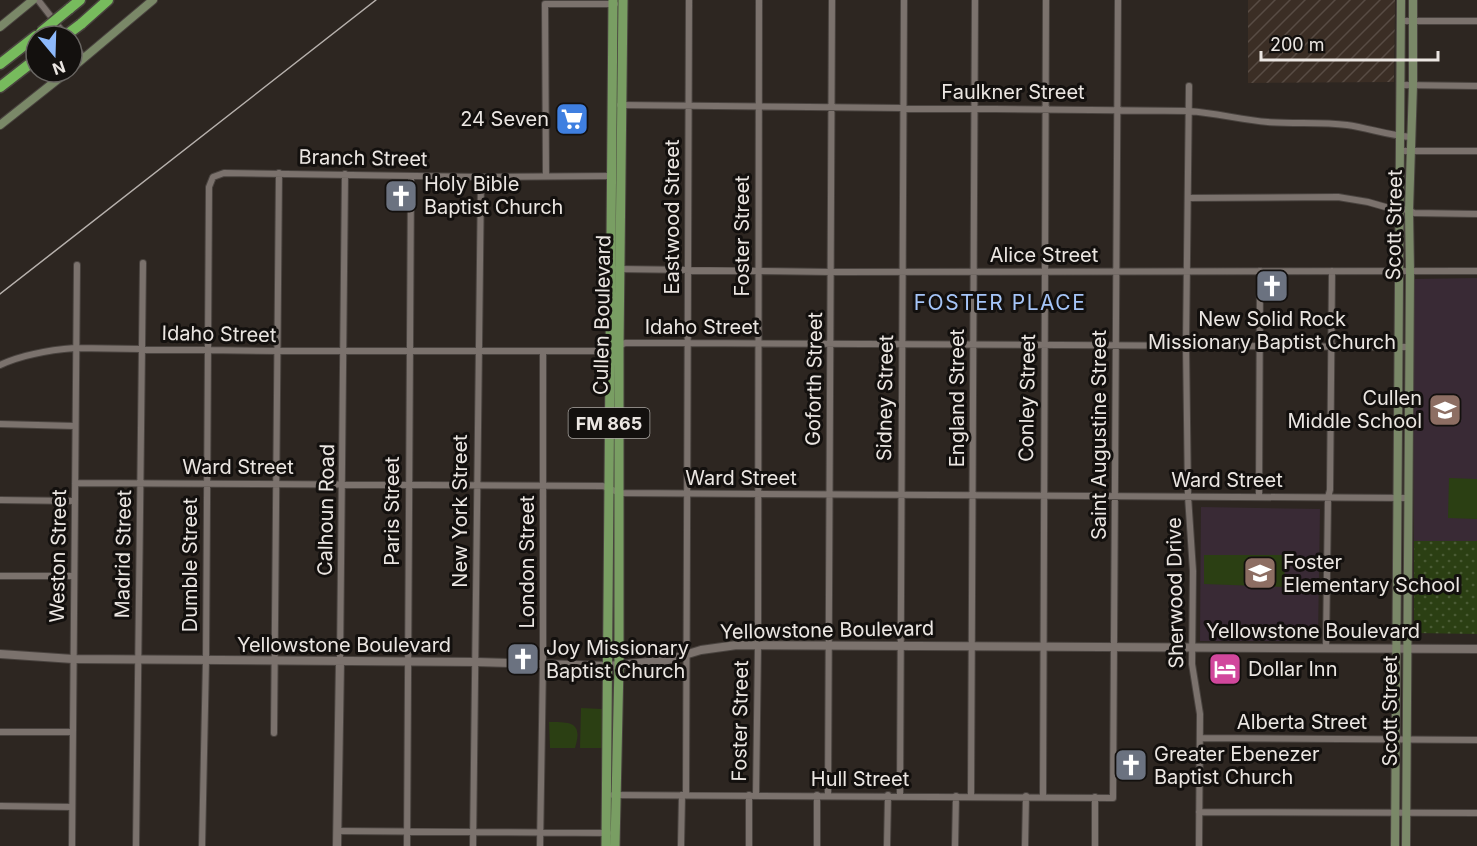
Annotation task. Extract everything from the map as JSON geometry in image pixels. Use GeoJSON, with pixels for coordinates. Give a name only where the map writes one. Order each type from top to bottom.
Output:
{"type":"FeatureCollection","features":[{"type":"Feature","properties":{"kind":"highway"},"geometry":{"type":"LineString","coordinates":[[51,24],[80,0]]}},
{"type":"Feature","properties":{"kind":"highway"},"geometry":{"type":"LineString","coordinates":[[81,24],[108,0]]}},
{"type":"Feature","properties":{"kind":"highway"},"geometry":{"type":"LineString","coordinates":[[0,64],[24,46]]}},
{"type":"Feature","properties":{"kind":"highway"},"geometry":{"type":"LineString","coordinates":[[0,87],[24,68]]}},
{"type":"Feature","properties":{"kind":"main road"},"geometry":{"type":"LineString","coordinates":[[0,27],[36,0]]}},
{"type":"Feature","properties":{"kind":"main road"},"geometry":{"type":"LineString","coordinates":[[84,58],[153,0]]}},
{"type":"Feature","properties":{"kind":"main road","name":"Scott Street"},"geometry":{"type":"LineString","coordinates":[[1395,846],[1401,0]]}},
{"type":"Feature","properties":{"kind":"main road","name":"Scott Street"},"geometry":{"type":"LineString","coordinates":[[1406,846],[1409,210],[1412,151],[1413,0]]}},
{"type":"Feature","properties":{"kind":"main road","name":"Cullen Boulevard"},"geometry":{"type":"LineString","coordinates":[[613,2],[618,105]]}},
{"type":"Feature","properties":{"kind":"main road","name":"Cullen Boulevard"},"geometry":{"type":"LineString","coordinates":[[606,846],[610,833],[619,665],[609,488],[619,345],[616,269],[617,176],[623,2]]}},
{"type":"Feature","properties":{"kind":"main road"},"geometry":{"type":"LineString","coordinates":[[0,124],[52,84]]}},
{"type":"Feature","properties":{"kind":"main road","name":"Cullen Boulevard"},"geometry":{"type":"LineString","coordinates":[[611,795],[608,666],[620,493],[609,351],[616,269]]}},
{"type":"Feature","properties":{"kind":"main road"},"geometry":{"type":"LineString","coordinates":[[1397,557],[1408,557]]}},
{"type":"Feature","properties":{"kind":"main road","name":"Cullen Boulevard"},"geometry":{"type":"LineString","coordinates":[[610,833],[615,846]]}},
{"type":"Feature","properties":{"kind":"street"},"geometry":{"type":"LineString","coordinates":[[36,0],[56,24]]}},
{"type":"Feature","properties":{"kind":"street","name":"Eastwood Street"},"geometry":{"type":"LineString","coordinates":[[681,846],[684,795],[687,494],[689,0]]}},
{"type":"Feature","properties":{"kind":"street","name":"Foster Street"},"geometry":{"type":"LineString","coordinates":[[749,846],[758,645],[759,0]]}},
{"type":"Feature","properties":{"kind":"street","name":"Goforth Street"},"geometry":{"type":"LineString","coordinates":[[828,795],[832,0]]}},
{"type":"Feature","properties":{"kind":"street","name":"Sidney Street"},"geometry":{"type":"LineString","coordinates":[[900,796],[904,0]]}},
{"type":"Feature","properties":{"kind":"street","name":"England Street"},"geometry":{"type":"LineString","coordinates":[[971,796],[975,0]]}},
{"type":"Feature","properties":{"kind":"street","name":"Conley Street"},"geometry":{"type":"LineString","coordinates":[[1043,796],[1046,0]]}},
{"type":"Feature","properties":{"kind":"street","name":"Saint Augustine Street"},"geometry":{"type":"LineString","coordinates":[[1113,798],[1118,0]]}},
{"type":"Feature","properties":{"kind":"street"},"geometry":{"type":"LineString","coordinates":[[546,176],[545,4],[623,2]]}},
{"type":"Feature","properties":{"kind":"street"},"geometry":{"type":"LineString","coordinates":[[1400,21],[1477,21]]}},
{"type":"Feature","properties":{"kind":"street"},"geometry":{"type":"LineString","coordinates":[[1401,85],[1477,86]]}},
{"type":"Feature","properties":{"kind":"street","name":"Sherwood Drive"},"geometry":{"type":"LineString","coordinates":[[1189,86],[1186,345],[1188,496],[1193,571],[1192,647],[1193,675],[1199,702],[1200,738],[1199,846]]}},
{"type":"Feature","properties":{"kind":"street","name":"Faulkner Street"},"geometry":{"type":"LineString","coordinates":[[618,105],[1189,111],[1217,113],[1265,122],[1351,126],[1412,137]]}},
{"type":"Feature","properties":{"kind":"street"},"geometry":{"type":"LineString","coordinates":[[1401,151],[1477,152]]}},
{"type":"Feature","properties":{"kind":"street","name":"Branch Street"},"geometry":{"type":"LineString","coordinates":[[213,177],[224,173],[481,177],[617,176]]}},
{"type":"Feature","properties":{"kind":"street"},"geometry":{"type":"LineString","coordinates":[[274,733],[279,174]]}},
{"type":"Feature","properties":{"kind":"street","name":"Calhoun Road"},"geometry":{"type":"LineString","coordinates":[[337,846],[345,174]]}},
{"type":"Feature","properties":{"kind":"street","name":"Paris Street"},"geometry":{"type":"LineString","coordinates":[[407,846],[411,176]]}},
{"type":"Feature","properties":{"kind":"street","name":"Dumble Street"},"geometry":{"type":"LineString","coordinates":[[202,846],[206,660],[209,187],[213,177]]}},
{"type":"Feature","properties":{"kind":"street","name":"New York Street"},"geometry":{"type":"LineString","coordinates":[[473,846],[477,350],[481,177]]}},
{"type":"Feature","properties":{"kind":"street"},"geometry":{"type":"LineString","coordinates":[[1188,198],[1338,197],[1409,210],[1414,213],[1477,214]]}},
{"type":"Feature","properties":{"kind":"street","name":"Madrid Street"},"geometry":{"type":"LineString","coordinates":[[136,846],[143,263]]}},
{"type":"Feature","properties":{"kind":"street","name":"Weston Street"},"geometry":{"type":"LineString","coordinates":[[72,846],[76,265]]}},
{"type":"Feature","properties":{"kind":"street","name":"Alice Street"},"geometry":{"type":"LineString","coordinates":[[616,269],[831,272],[1477,271]]}},
{"type":"Feature","properties":{"kind":"street"},"geometry":{"type":"LineString","coordinates":[[1259,496],[1260,271]]}},
{"type":"Feature","properties":{"kind":"street"},"geometry":{"type":"LineString","coordinates":[[1326,647],[1332,271]]}},
{"type":"Feature","properties":{"kind":"street","name":"Idaho Street"},"geometry":{"type":"LineString","coordinates":[[0,365],[13,359],[45,351],[75,348],[277,351],[609,351],[625,343],[1409,347]]}},
{"type":"Feature","properties":{"kind":"street","name":"London Street"},"geometry":{"type":"LineString","coordinates":[[540,846],[543,663],[543,351]]}},
{"type":"Feature","properties":{"kind":"street"},"geometry":{"type":"LineString","coordinates":[[0,424],[75,426]]}},
{"type":"Feature","properties":{"kind":"street","name":"Ward Street"},"geometry":{"type":"LineString","coordinates":[[75,483],[544,486],[609,488],[620,493],[687,494],[1408,498]]}},
{"type":"Feature","properties":{"kind":"street"},"geometry":{"type":"LineString","coordinates":[[0,500],[75,501]]}},
{"type":"Feature","properties":{"kind":"street"},"geometry":{"type":"LineString","coordinates":[[0,576],[74,576]]}},
{"type":"Feature","properties":{"kind":"street","name":"Yellowstone Boulevard"},"geometry":{"type":"LineString","coordinates":[[0,654],[73,659],[476,662],[608,666],[655,662],[717,647],[758,645],[1477,649]]}},
{"type":"Feature","properties":{"kind":"street"},"geometry":{"type":"LineString","coordinates":[[0,732],[72,732]]}},
{"type":"Feature","properties":{"kind":"street","name":"Alberta Street"},"geometry":{"type":"LineString","coordinates":[[1200,738],[1477,740]]}},
{"type":"Feature","properties":{"kind":"street","name":"Hull Street"},"geometry":{"type":"LineString","coordinates":[[611,795],[1113,798]]}},
{"type":"Feature","properties":{"kind":"street"},"geometry":{"type":"LineString","coordinates":[[816,846],[817,795]]}},
{"type":"Feature","properties":{"kind":"street"},"geometry":{"type":"LineString","coordinates":[[887,846],[888,795]]}},
{"type":"Feature","properties":{"kind":"street"},"geometry":{"type":"LineString","coordinates":[[955,846],[956,796]]}},
{"type":"Feature","properties":{"kind":"street"},"geometry":{"type":"LineString","coordinates":[[1025,846],[1026,796]]}},
{"type":"Feature","properties":{"kind":"street"},"geometry":{"type":"LineString","coordinates":[[1095,797],[1095,846]]}},
{"type":"Feature","properties":{"kind":"street"},"geometry":{"type":"LineString","coordinates":[[0,806],[72,807]]}},
{"type":"Feature","properties":{"kind":"street"},"geometry":{"type":"LineString","coordinates":[[1199,812],[1477,813]]}},
{"type":"Feature","properties":{"kind":"street"},"geometry":{"type":"LineString","coordinates":[[337,831],[610,833]]}},
{"type":"Feature","properties":{"kind":"shaded area"},"geometry":{"type":"Polygon","coordinates":[[[1248,0],[1395,0],[1394,82],[1248,83],[1248,0]]]}},
{"type":"Feature","properties":{"kind":"shaded area","name":"Cullen Middle School"},"geometry":{"type":"Polygon","coordinates":[[[1477,278],[1477,541],[1414,541],[1413,279],[1477,278]]]}},
{"type":"Feature","properties":{"kind":"shaded area","name":"Foster Elementary School"},"geometry":{"type":"Polygon","coordinates":[[[1201,507],[1320,509],[1318,637],[1284,641],[1200,641],[1201,507]]]}},
{"type":"Feature","properties":{"kind":"green space"},"geometry":{"type":"Polygon","coordinates":[[[1449,478],[1477,479],[1477,519],[1448,518],[1449,478]]]}},
{"type":"Feature","properties":{"kind":"green space"},"geometry":{"type":"Polygon","coordinates":[[[1414,541],[1477,541],[1477,634],[1414,633],[1414,541]]]}},
{"type":"Feature","properties":{"kind":"green space"},"geometry":{"type":"Polygon","coordinates":[[[1204,555],[1285,555],[1284,587],[1204,584],[1204,555]]]}},
{"type":"Feature","properties":{"kind":"green space"},"geometry":{"type":"Polygon","coordinates":[[[581,708],[602,709],[602,748],[580,748],[581,708]]]}},
{"type":"Feature","properties":{"kind":"green space"},"geometry":{"type":"Polygon","coordinates":[[[549,722],[569,723],[576,728],[575,748],[550,748],[549,722]]]}},
{"type":"Feature","properties":{"kind":"railway"},"geometry":{"type":"LineString","coordinates":[[0,294],[376,0]]}},
{"type":"Feature","properties":{"kind":"place","name":"24 Seven"},"geometry":{"type":"Point","coordinates":[572,119]}},
{"type":"Feature","properties":{"kind":"place","name":"Holy Bible Baptist Church"},"geometry":{"type":"Point","coordinates":[401,196]}},
{"type":"Feature","properties":{"kind":"place","name":"New Solid Rock Missionary Baptist Church"},"geometry":{"type":"Point","coordinates":[1272,286]}},
{"type":"Feature","properties":{"kind":"place","name":"Cullen Middle School"},"geometry":{"type":"Point","coordinates":[1445,410]}},
{"type":"Feature","properties":{"kind":"place","name":"Foster Elementary School"},"geometry":{"type":"Point","coordinates":[1260,573]}},
{"type":"Feature","properties":{"kind":"place","name":"Joy Missionary Baptist Church"},"geometry":{"type":"Point","coordinates":[523,659]}},
{"type":"Feature","properties":{"kind":"place","name":"Dollar Inn"},"geometry":{"type":"Point","coordinates":[1225,669]}},
{"type":"Feature","properties":{"kind":"place","name":"Greater Ebenezer Baptist Church"},"geometry":{"type":"Point","coordinates":[1131,765]}},
{"type":"Feature","properties":{"kind":"district","name":"FOSTER PLACE"},"geometry":{"type":"Point","coordinates":[1000,302]}}]}
